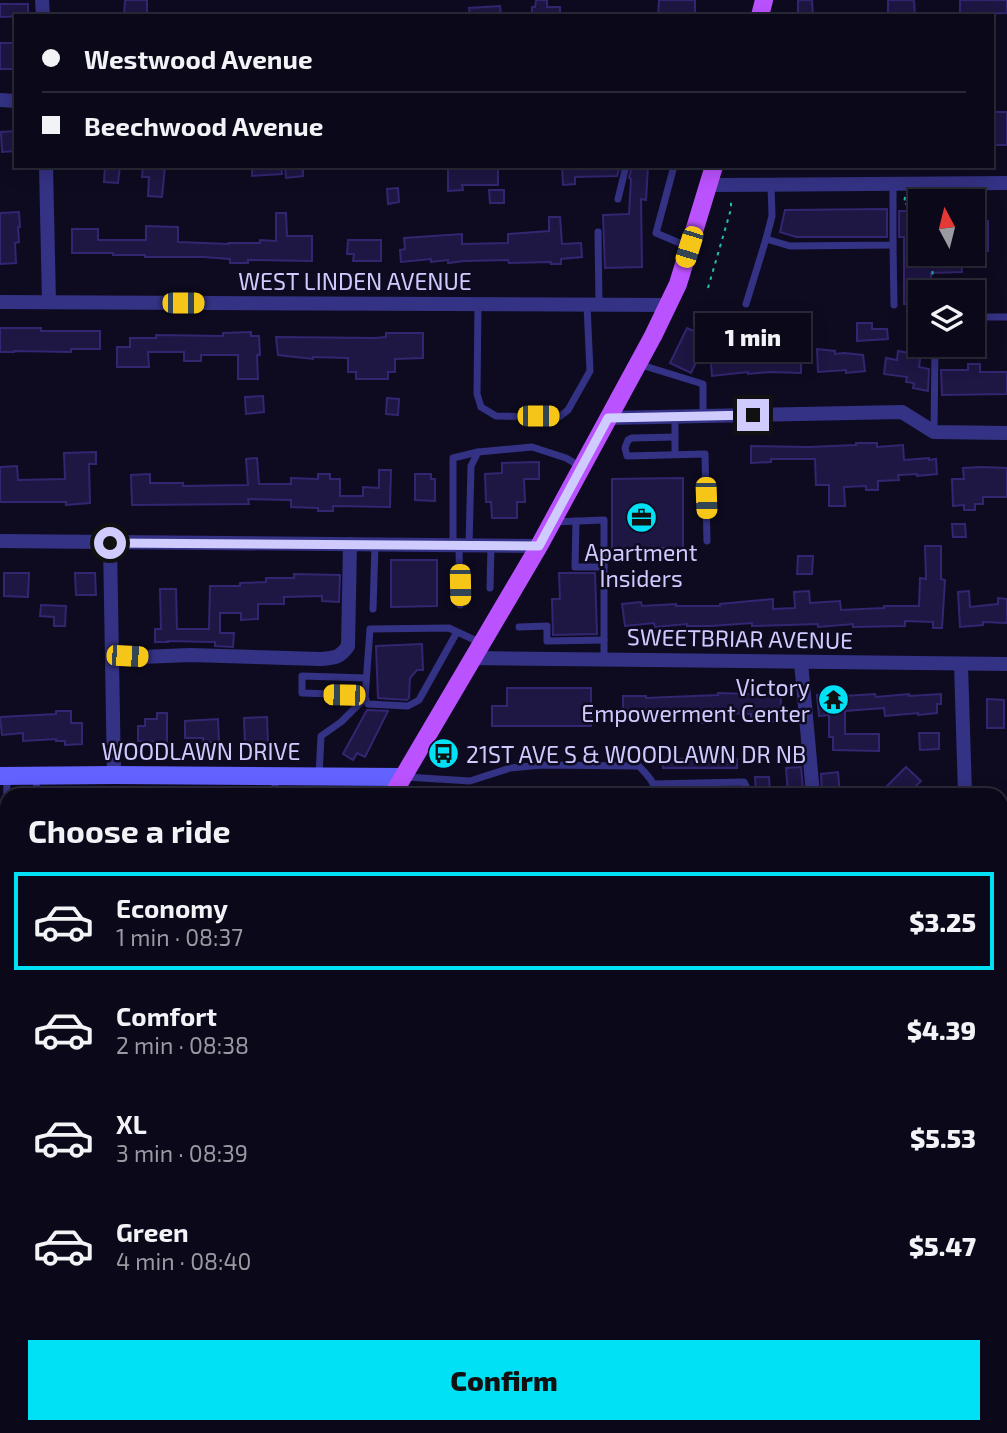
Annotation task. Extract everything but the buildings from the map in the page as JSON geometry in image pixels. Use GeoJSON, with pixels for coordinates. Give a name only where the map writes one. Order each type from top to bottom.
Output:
{"type":"FeatureCollection","features":[{"type":"Feature","properties":{"kind":"main road"},"geometry":{"type":"LineString","coordinates":[[396,788],[539,546],[668,305],[678,284],[713,168]]}},
{"type":"Feature","properties":{"kind":"main road","name":"WOODLAWN DRIVE"},"geometry":{"type":"LineString","coordinates":[[3,776],[36,786],[114,775],[401,777]]}},
{"type":"Feature","properties":{"kind":"street"},"geometry":{"type":"LineString","coordinates":[[46,168],[49,302]]}},
{"type":"Feature","properties":{"kind":"street"},"geometry":{"type":"LineString","coordinates":[[708,185],[1007,183]]}},
{"type":"Feature","properties":{"kind":"street","name":"WEST LINDEN AVENUE"},"geometry":{"type":"LineString","coordinates":[[0,302],[668,305]]}},
{"type":"Feature","properties":{"kind":"street"},"geometry":{"type":"LineString","coordinates":[[608,418],[902,412],[934,432],[1007,433]]}},
{"type":"Feature","properties":{"kind":"street"},"geometry":{"type":"LineString","coordinates":[[0,541],[539,546]]}},
{"type":"Feature","properties":{"kind":"street"},"geometry":{"type":"LineString","coordinates":[[110,543],[114,775]]}},
{"type":"Feature","properties":{"kind":"street"},"geometry":{"type":"LineString","coordinates":[[112,655],[320,659],[342,655],[348,646],[350,544]]}},
{"type":"Feature","properties":{"kind":"street","name":"SWEETBRIAR AVENUE"},"geometry":{"type":"LineString","coordinates":[[477,650],[604,660],[1007,664]]}},
{"type":"Feature","properties":{"kind":"street"},"geometry":{"type":"LineString","coordinates":[[801,662],[812,788]]}},
{"type":"Feature","properties":{"kind":"street"},"geometry":{"type":"LineString","coordinates":[[961,664],[965,788]]}},
{"type":"Feature","properties":{"kind":"lane"},"geometry":{"type":"LineString","coordinates":[[618,200],[626,168]]}},
{"type":"Feature","properties":{"kind":"lane"},"geometry":{"type":"LineString","coordinates":[[673,168],[656,233],[689,247]]}},
{"type":"Feature","properties":{"kind":"lane"},"geometry":{"type":"LineString","coordinates":[[893,184],[894,305]]}},
{"type":"Feature","properties":{"kind":"lane"},"geometry":{"type":"LineString","coordinates":[[746,304],[772,216],[771,185]]}},
{"type":"Feature","properties":{"kind":"lane"},"geometry":{"type":"LineString","coordinates":[[478,304],[477,394],[481,407],[496,416],[559,416],[568,410],[590,371],[598,232]]}},
{"type":"Feature","properties":{"kind":"lane"},"geometry":{"type":"LineString","coordinates":[[766,239],[790,246],[893,245]]}},
{"type":"Feature","properties":{"kind":"lane"},"geometry":{"type":"LineString","coordinates":[[985,317],[1007,317]]}},
{"type":"Feature","properties":{"kind":"lane"},"geometry":{"type":"LineString","coordinates":[[934,432],[935,357]]}},
{"type":"Feature","properties":{"kind":"lane"},"geometry":{"type":"LineString","coordinates":[[637,364],[702,384],[704,416]]}},
{"type":"Feature","properties":{"kind":"lane"},"geometry":{"type":"LineString","coordinates":[[675,416],[675,454]]}},
{"type":"Feature","properties":{"kind":"lane"},"geometry":{"type":"LineString","coordinates":[[675,437],[632,438],[628,440],[625,448],[627,456],[705,454],[707,541]]}},
{"type":"Feature","properties":{"kind":"lane"},"geometry":{"type":"LineString","coordinates":[[460,605],[460,545],[453,458],[478,452],[532,447],[566,458],[582,467]]}},
{"type":"Feature","properties":{"kind":"lane"},"geometry":{"type":"LineString","coordinates":[[460,545],[471,466],[478,452]]}},
{"type":"Feature","properties":{"kind":"lane"},"geometry":{"type":"LineString","coordinates":[[552,522],[604,520],[604,660]]}},
{"type":"Feature","properties":{"kind":"lane"},"geometry":{"type":"LineString","coordinates":[[576,521],[575,567],[604,567]]}},
{"type":"Feature","properties":{"kind":"lane"},"geometry":{"type":"LineString","coordinates":[[373,609],[375,545]]}},
{"type":"Feature","properties":{"kind":"lane"},"geometry":{"type":"LineString","coordinates":[[490,589],[491,545]]}},
{"type":"Feature","properties":{"kind":"lane"},"geometry":{"type":"LineString","coordinates":[[519,627],[547,626],[547,641],[604,640]]}},
{"type":"Feature","properties":{"kind":"lane"},"geometry":{"type":"LineString","coordinates":[[457,632],[419,700],[408,706],[368,704],[365,697],[369,629],[449,628],[457,632],[477,650]]}},
{"type":"Feature","properties":{"kind":"lane"},"geometry":{"type":"LineString","coordinates":[[365,697],[302,693],[302,676],[366,678]]}},
{"type":"Feature","properties":{"kind":"lane"},"geometry":{"type":"LineString","coordinates":[[319,776],[321,736],[341,722],[365,697]]}},
{"type":"Feature","properties":{"kind":"lane"},"geometry":{"type":"LineString","coordinates":[[401,777],[470,781],[510,768],[542,765],[639,766],[655,788]]}},
{"type":"Feature","properties":{"kind":"lane"},"geometry":{"type":"LineString","coordinates":[[275,776],[275,788]]}},
{"type":"Feature","properties":{"kind":"lane"},"geometry":{"type":"LineString","coordinates":[[653,784],[744,782],[747,788]]}},
{"type":"Feature","properties":{"kind":"path"},"geometry":{"type":"LineString","coordinates":[[905,197],[904,204],[908,204]]}},
{"type":"Feature","properties":{"kind":"path"},"geometry":{"type":"LineString","coordinates":[[708,288],[731,209],[731,199]]}},
{"type":"Feature","properties":{"kind":"path"},"geometry":{"type":"LineString","coordinates":[[564,788],[634,788]]}},
{"type":"Feature","properties":{"kind":"place","name":"Apartment Insiders"},"geometry":{"type":"Point","coordinates":[641,518]}},
{"type":"Feature","properties":{"kind":"place","name":"Victory Empowerment Center"},"geometry":{"type":"Point","coordinates":[833,700]}},
{"type":"Feature","properties":{"kind":"place","name":"21ST AVE S & WOODLAWN DR NB"},"geometry":{"type":"Point","coordinates":[443,754]}},
{"type":"Feature","properties":{"kind":"route"},"geometry":{"type":"LineString","coordinates":[[110,543],[539,546],[608,418],[753,415]]}}]}
